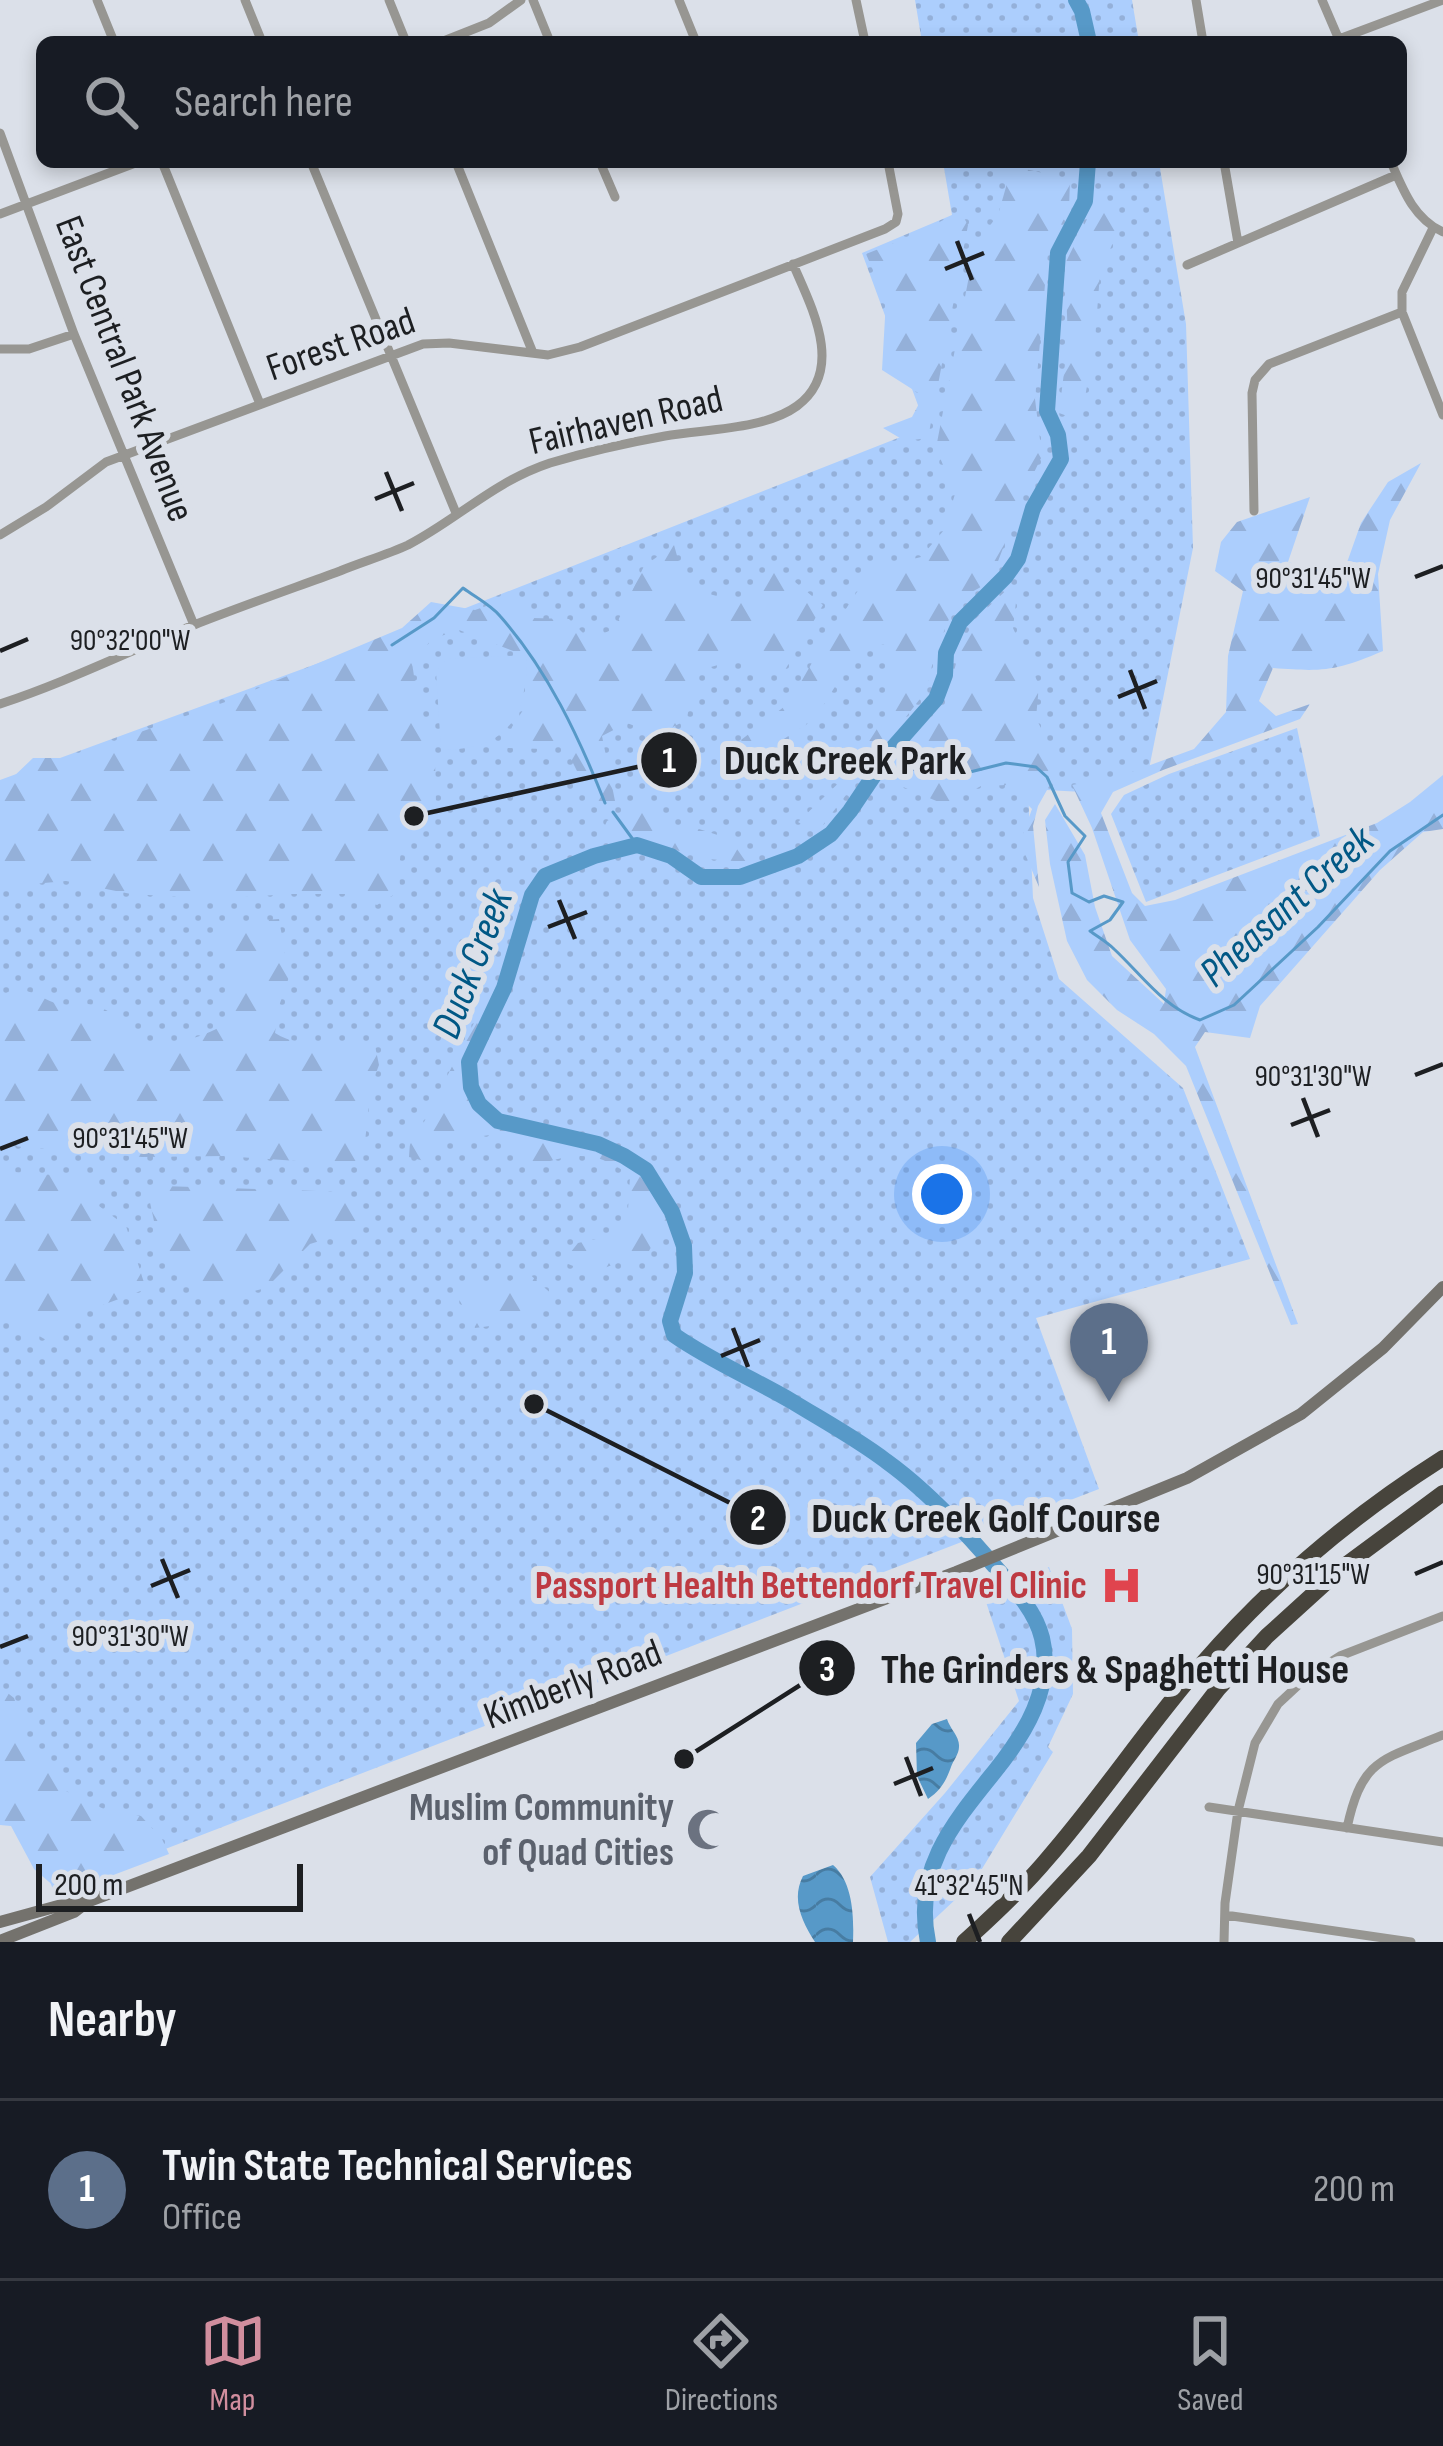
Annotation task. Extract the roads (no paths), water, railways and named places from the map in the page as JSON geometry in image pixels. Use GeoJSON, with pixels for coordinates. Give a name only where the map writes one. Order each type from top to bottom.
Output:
{"type":"FeatureCollection","features":[{"type":"Feature","properties":{"kind":"highway"},"geometry":{"type":"LineString","coordinates":[[964,1942],[1046,1862],[1174,1696],[1244,1618],[1350,1522],[1443,1458]]}},
{"type":"Feature","properties":{"kind":"highway"},"geometry":{"type":"LineString","coordinates":[[1009,1942],[1089,1856],[1218,1689],[1267,1636],[1343,1567],[1443,1493]]}},
{"type":"Feature","properties":{"kind":"main road","name":"Kimberly Road"},"geometry":{"type":"LineString","coordinates":[[3,1939],[74,1912],[87,1902],[956,1572],[1187,1478],[1276,1430],[1347,1379],[1418,1316],[1443,1287]]}},
{"type":"Feature","properties":{"kind":"main road","name":"Kimberly Road"},"geometry":{"type":"LineString","coordinates":[[0,1921],[87,1902]]}},
{"type":"Feature","properties":{"kind":"street"},"geometry":{"type":"LineString","coordinates":[[97,0],[112,36]]}},
{"type":"Feature","properties":{"kind":"street"},"geometry":{"type":"LineString","coordinates":[[245,0],[260,36]]}},
{"type":"Feature","properties":{"kind":"street"},"geometry":{"type":"LineString","coordinates":[[389,0],[404,36]]}},
{"type":"Feature","properties":{"kind":"street"},"geometry":{"type":"LineString","coordinates":[[455,36],[489,22],[520,0]]}},
{"type":"Feature","properties":{"kind":"street"},"geometry":{"type":"LineString","coordinates":[[533,0],[548,36]]}},
{"type":"Feature","properties":{"kind":"street"},"geometry":{"type":"LineString","coordinates":[[680,0],[694,36]]}},
{"type":"Feature","properties":{"kind":"street"},"geometry":{"type":"LineString","coordinates":[[856,0],[864,36]]}},
{"type":"Feature","properties":{"kind":"street"},"geometry":{"type":"LineString","coordinates":[[1196,0],[1202,36]]}},
{"type":"Feature","properties":{"kind":"street"},"geometry":{"type":"LineString","coordinates":[[1322,0],[1338,36]]}},
{"type":"Feature","properties":{"kind":"street"},"geometry":{"type":"LineString","coordinates":[[1353,36],[1443,0]]}},
{"type":"Feature","properties":{"kind":"street","name":"East Central Park Avenue"},"geometry":{"type":"LineString","coordinates":[[0,134],[74,334],[194,625]]}},
{"type":"Feature","properties":{"kind":"street"},"geometry":{"type":"LineString","coordinates":[[0,214],[122,168]]}},
{"type":"Feature","properties":{"kind":"street"},"geometry":{"type":"LineString","coordinates":[[164,168],[260,404]]}},
{"type":"Feature","properties":{"kind":"street"},"geometry":{"type":"LineString","coordinates":[[313,168],[456,513]]}},
{"type":"Feature","properties":{"kind":"street"},"geometry":{"type":"LineString","coordinates":[[458,168],[532,353]]}},
{"type":"Feature","properties":{"kind":"street"},"geometry":{"type":"LineString","coordinates":[[603,168],[615,197]]}},
{"type":"Feature","properties":{"kind":"street","name":"Forest Road"},"geometry":{"type":"LineString","coordinates":[[0,535],[91,472],[124,455],[423,344],[548,355],[580,347],[857,240],[896,222],[889,168]]}},
{"type":"Feature","properties":{"kind":"street"},"geometry":{"type":"LineString","coordinates":[[1225,168],[1238,243]]}},
{"type":"Feature","properties":{"kind":"street"},"geometry":{"type":"LineString","coordinates":[[1393,168],[1412,207],[1438,230],[1402,292],[1402,312],[1443,415]]}},
{"type":"Feature","properties":{"kind":"street"},"geometry":{"type":"LineString","coordinates":[[1186,265],[1396,175]]}},
{"type":"Feature","properties":{"kind":"street","name":"Fairhaven Road"},"geometry":{"type":"LineString","coordinates":[[0,704],[405,546],[489,490],[548,464],[668,435],[735,427],[797,406],[814,388],[823,344],[793,264]]}},
{"type":"Feature","properties":{"kind":"street"},"geometry":{"type":"LineString","coordinates":[[1254,511],[1252,393],[1261,371],[1402,312]]}},
{"type":"Feature","properties":{"kind":"street"},"geometry":{"type":"LineString","coordinates":[[0,349],[29,349],[74,334]]}},
{"type":"Feature","properties":{"kind":"street"},"geometry":{"type":"LineString","coordinates":[[1223,1942],[1238,1811],[1255,1743],[1278,1704],[1340,1656],[1443,1616]]}},
{"type":"Feature","properties":{"kind":"street"},"geometry":{"type":"LineString","coordinates":[[1347,1828],[1353,1799],[1376,1765],[1443,1735]]}},
{"type":"Feature","properties":{"kind":"street"},"geometry":{"type":"LineString","coordinates":[[1209,1807],[1443,1842]]}},
{"type":"Feature","properties":{"kind":"street"},"geometry":{"type":"LineString","coordinates":[[1225,1915],[1411,1942]]}},
{"type":"Feature","properties":{"kind":"street"},"geometry":{"type":"LineString","coordinates":[[0,1921],[3,1939]]}},
{"type":"Feature","properties":{"kind":"water"},"geometry":{"type":"Polygon","coordinates":[[[947,1719],[959,1750],[942,1785],[928,1799],[917,1776],[916,1743],[932,1724],[947,1719]]]}},
{"type":"Feature","properties":{"kind":"water"},"geometry":{"type":"Polygon","coordinates":[[[833,1865],[848,1890],[853,1942],[815,1942],[800,1910],[803,1876],[833,1865]]]}},
{"type":"Feature","properties":{"kind":"waterway","name":"Duck Creek"},"geometry":{"type":"LineString","coordinates":[[1076,0],[1088,36]]}},
{"type":"Feature","properties":{"kind":"waterway","name":"Duck Creek"},"geometry":{"type":"LineString","coordinates":[[928,1942],[926,1892],[940,1849],[1017,1742],[1040,1692],[1045,1656],[1034,1617],[967,1535],[900,1472],[840,1430],[674,1335],[670,1321],[685,1273],[684,1246],[672,1212],[646,1170],[598,1144],[498,1121],[479,1104],[471,1087],[469,1062],[504,988],[532,895],[545,876],[637,845],[671,856],[701,877],[740,877],[798,856],[831,834],[891,750],[936,699],[945,675],[946,653],[960,622],[1018,559],[1033,508],[1061,459],[1058,435],[1047,411],[1058,253],[1085,201],[1088,168]]}},
{"type":"Feature","properties":{"kind":"waterway"},"geometry":{"type":"LineString","coordinates":[[392,645],[434,618],[463,588],[488,605],[547,681],[605,803]]}},
{"type":"Feature","properties":{"kind":"waterway","name":"Pheasant Creek"},"geometry":{"type":"LineString","coordinates":[[891,750],[940,753],[962,774],[1006,763],[1036,767],[1047,777],[1065,816],[1085,836],[1068,862],[1072,893],[1089,902],[1104,896],[1123,902],[1110,920],[1090,931],[1164,999],[1200,1020],[1234,1005],[1390,851],[1443,815]]}},
{"type":"Feature","properties":{"kind":"waterway"},"geometry":{"type":"LineString","coordinates":[[613,812],[637,845]]}},
{"type":"Feature","properties":{"kind":"place","name":"Duck Creek Park"},"geometry":{"type":"Point","coordinates":[414,816]}},
{"type":"Feature","properties":{"kind":"place","name":"Twin State Technical Services"},"geometry":{"type":"Point","coordinates":[1109,1402]}},
{"type":"Feature","properties":{"kind":"place","name":"Duck Creek Golf Course"},"geometry":{"type":"Point","coordinates":[534,1404]}},
{"type":"Feature","properties":{"kind":"place","name":"Passport Health Bettendorf Travel Clinic"},"geometry":{"type":"Point","coordinates":[1121,1586]}},
{"type":"Feature","properties":{"kind":"place","name":"The Grinders & Spaghetti House"},"geometry":{"type":"Point","coordinates":[684,1759]}},
{"type":"Feature","properties":{"kind":"place","name":"Muslim Community of Quad Cities"},"geometry":{"type":"Point","coordinates":[708,1830]}}]}
